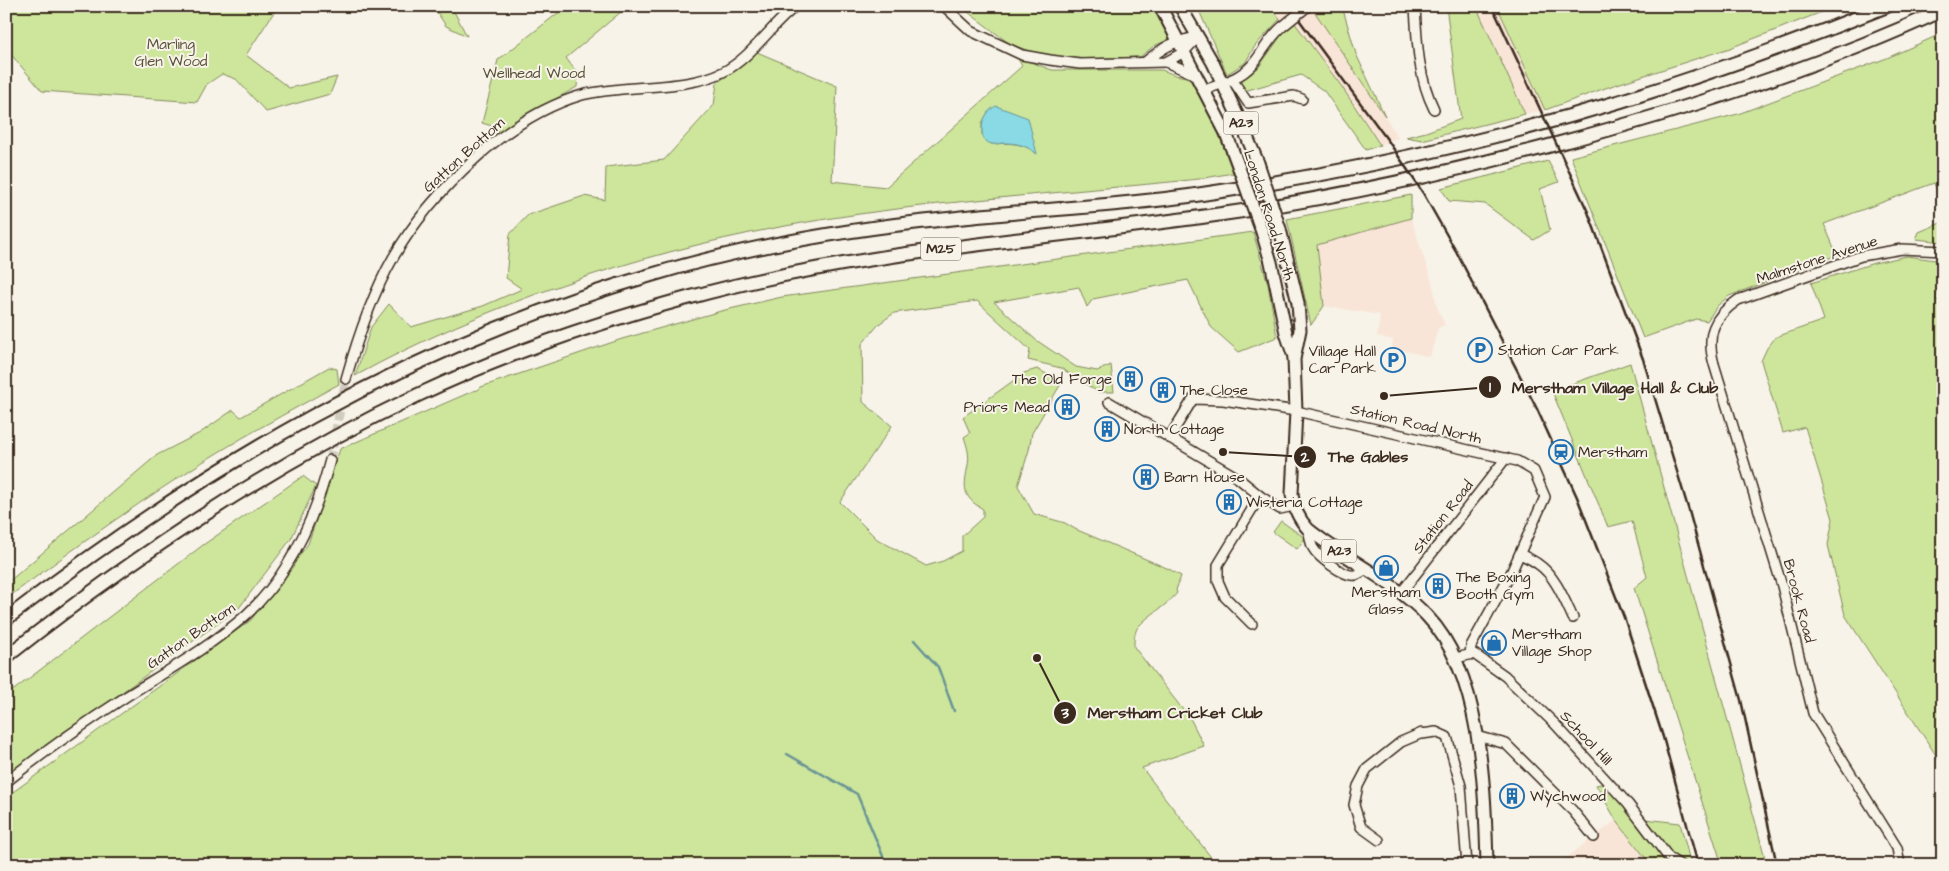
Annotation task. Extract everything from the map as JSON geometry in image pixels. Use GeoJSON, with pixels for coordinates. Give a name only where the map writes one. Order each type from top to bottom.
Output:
{"type":"FeatureCollection","features":[{"type":"Feature","properties":{"kind":"highway","name":"M25"},"geometry":{"type":"LineString","coordinates":[[6,619],[88,558],[169,503],[304,420],[383,378],[436,354],[516,320],[600,290],[704,261],[790,242],[849,232],[947,219],[1143,202],[1284,180],[1390,160],[1484,138],[1616,102],[1755,56],[1887,6]]}},
{"type":"Feature","properties":{"kind":"highway","name":"M25"},"geometry":{"type":"LineString","coordinates":[[6,657],[94,590],[173,535],[302,455],[422,393],[512,355],[602,323],[695,296],[836,265],[981,244],[1219,215],[1344,193],[1454,170],[1591,135],[1696,104],[1836,54],[1943,10]]}},
{"type":"Feature","properties":{"kind":"main road","name":"London Road North"},"geometry":{"type":"LineString","coordinates":[[1160,6],[1226,133],[1262,232],[1271,262],[1286,334],[1294,359]]}},
{"type":"Feature","properties":{"kind":"main road","name":"London Road North"},"geometry":{"type":"LineString","coordinates":[[1180,6],[1227,81],[1280,228],[1298,303],[1300,330],[1294,359],[1296,411]]}},
{"type":"Feature","properties":{"kind":"main road","name":"A23"},"geometry":{"type":"LineString","coordinates":[[1296,411],[1292,494],[1298,516],[1308,529],[1401,592],[1435,625],[1455,658],[1465,683],[1477,736],[1484,796],[1487,865]]}},
{"type":"Feature","properties":{"kind":"street","name":"Gatton Bottom"},"geometry":{"type":"LineString","coordinates":[[346,379],[367,310],[397,249],[421,215],[443,190],[503,136],[536,114],[563,101],[583,95],[685,82],[722,73],[739,61],[796,6]]}},
{"type":"Feature","properties":{"kind":"street"},"geometry":{"type":"LineString","coordinates":[[944,6],[971,31],[1022,55],[1080,64],[1166,62],[1196,75]]}},
{"type":"Feature","properties":{"kind":"street"},"geometry":{"type":"LineString","coordinates":[[1204,90],[1227,81],[1253,64],[1271,36],[1308,6]]}},
{"type":"Feature","properties":{"kind":"street"},"geometry":{"type":"LineString","coordinates":[[1415,6],[1422,76],[1426,93],[1434,109]]}},
{"type":"Feature","properties":{"kind":"street"},"geometry":{"type":"LineString","coordinates":[[1145,62],[1161,50],[1178,41],[1198,37]]}},
{"type":"Feature","properties":{"kind":"street"},"geometry":{"type":"LineString","coordinates":[[1166,62],[1184,52],[1198,37]]}},
{"type":"Feature","properties":{"kind":"street"},"geometry":{"type":"LineString","coordinates":[[1227,81],[1248,103],[1294,96],[1302,99]]}},
{"type":"Feature","properties":{"kind":"street","name":"Malmstone Avenue"},"geometry":{"type":"LineString","coordinates":[[1713,328],[1726,309],[1738,300],[1861,256],[1902,249],[1943,251]]}},
{"type":"Feature","properties":{"kind":"street","name":"Brook Road"},"geometry":{"type":"LineString","coordinates":[[1713,328],[1710,352],[1782,586],[1813,714],[1897,848],[1900,865]]}},
{"type":"Feature","properties":{"kind":"street","name":"Station Road North"},"geometry":{"type":"LineString","coordinates":[[1169,438],[1194,399],[1223,400],[1296,411],[1517,461],[1529,466],[1535,473],[1545,497],[1520,554]]}},
{"type":"Feature","properties":{"kind":"street"},"geometry":{"type":"LineString","coordinates":[[1109,402],[1238,478],[1260,496],[1280,508],[1294,506]]}},
{"type":"Feature","properties":{"kind":"street","name":"Station Road"},"geometry":{"type":"LineString","coordinates":[[1401,592],[1506,458]]}},
{"type":"Feature","properties":{"kind":"street","name":"Gatton Bottom"},"geometry":{"type":"LineString","coordinates":[[6,782],[91,720],[207,645],[246,614],[264,596],[293,556],[315,511],[330,460]]}},
{"type":"Feature","properties":{"kind":"street"},"geometry":{"type":"LineString","coordinates":[[1252,624],[1225,597],[1218,581],[1218,565],[1260,496]]}},
{"type":"Feature","properties":{"kind":"street"},"geometry":{"type":"LineString","coordinates":[[1308,529],[1313,547],[1321,558],[1353,576],[1366,569]]}},
{"type":"Feature","properties":{"kind":"street"},"geometry":{"type":"LineString","coordinates":[[1455,658],[1470,654],[1471,646],[1520,554],[1539,564],[1548,574],[1567,603],[1574,618]]}},
{"type":"Feature","properties":{"kind":"street","name":"School Hill"},"geometry":{"type":"LineString","coordinates":[[1470,654],[1478,656],[1504,676],[1555,724],[1628,804],[1669,858],[1680,865]]}},
{"type":"Feature","properties":{"kind":"street"},"geometry":{"type":"LineString","coordinates":[[1379,840],[1360,827],[1354,805],[1358,786],[1367,769],[1401,742],[1422,734],[1436,732],[1447,737],[1461,786],[1466,865]]}},
{"type":"Feature","properties":{"kind":"street"},"geometry":{"type":"LineString","coordinates":[[1477,736],[1506,744],[1573,811],[1594,837]]}},
{"type":"Feature","properties":{"kind":"shaded area"},"geometry":{"type":"Polygon","coordinates":[[[1271,6],[1312,6],[1398,138],[1380,145],[1342,87],[1294,22],[1280,19],[1271,6]]]}},
{"type":"Feature","properties":{"kind":"shaded area"},"geometry":{"type":"Polygon","coordinates":[[[1476,6],[1497,6],[1545,110],[1525,114],[1476,6]]]}},
{"type":"Feature","properties":{"kind":"shaded area"},"geometry":{"type":"Polygon","coordinates":[[[1411,218],[1433,285],[1437,307],[1445,325],[1438,328],[1430,357],[1392,348],[1393,340],[1377,336],[1380,315],[1324,306],[1317,245],[1411,218]]]}},
{"type":"Feature","properties":{"kind":"shaded area"},"geometry":{"type":"Polygon","coordinates":[[[1616,820],[1651,865],[1557,865],[1616,820]]]}},
{"type":"Feature","properties":{"kind":"green space","name":"Marling Glen Wood"},"geometry":{"type":"Polygon","coordinates":[[[6,6],[278,6],[246,55],[289,88],[337,77],[330,94],[266,112],[236,79],[222,74],[207,84],[197,102],[42,91],[9,52],[6,38],[6,6]]]}},
{"type":"Feature","properties":{"kind":"green space"},"geometry":{"type":"Polygon","coordinates":[[[433,6],[451,6],[467,36],[446,26],[433,6]]]}},
{"type":"Feature","properties":{"kind":"green space","name":"Wellhead Wood"},"geometry":{"type":"Polygon","coordinates":[[[567,6],[628,6],[566,58],[578,74],[577,87],[518,120],[503,136],[495,127],[482,123],[498,60],[567,6]]]}},
{"type":"Feature","properties":{"kind":"green space"},"geometry":{"type":"Polygon","coordinates":[[[960,6],[1153,6],[1172,38],[1154,46],[1140,57],[1054,60],[1010,44],[960,6]]]}},
{"type":"Feature","properties":{"kind":"green space"},"geometry":{"type":"Polygon","coordinates":[[[1197,6],[1271,6],[1280,19],[1255,46],[1245,63],[1227,74],[1197,6]]]}},
{"type":"Feature","properties":{"kind":"green space"},"geometry":{"type":"Polygon","coordinates":[[[1315,6],[1342,6],[1356,54],[1385,116],[1312,8],[1315,6]]]}},
{"type":"Feature","properties":{"kind":"green space"},"geometry":{"type":"Polygon","coordinates":[[[1446,6],[1476,6],[1525,114],[1422,140],[1406,137],[1461,119],[1446,6]]]}},
{"type":"Feature","properties":{"kind":"green space"},"geometry":{"type":"Polygon","coordinates":[[[1497,6],[1580,6],[1582,9],[1585,6],[1837,6],[1730,48],[1611,86],[1545,110],[1497,6]]]}},
{"type":"Feature","properties":{"kind":"green space"},"geometry":{"type":"Polygon","coordinates":[[[1294,22],[1342,87],[1380,145],[1366,150],[1324,91],[1301,75],[1244,91],[1240,80],[1258,68],[1286,29],[1294,22]]]}},
{"type":"Feature","properties":{"kind":"green space"},"geometry":{"type":"Polygon","coordinates":[[[1943,33],[1943,206],[1934,183],[1824,224],[1837,255],[1729,296],[1717,306],[1707,321],[1696,319],[1643,338],[1571,157],[1738,114],[1887,58],[1943,33]]]}},
{"type":"Feature","properties":{"kind":"green space"},"geometry":{"type":"Polygon","coordinates":[[[757,52],[837,86],[832,181],[886,187],[1022,66],[1017,57],[1052,70],[1162,70],[1192,78],[1218,132],[1233,173],[1199,179],[936,204],[832,218],[725,238],[615,267],[508,305],[456,326],[355,376],[371,327],[389,304],[411,327],[483,306],[522,289],[506,278],[510,234],[528,215],[584,196],[605,200],[606,167],[664,160],[714,105],[717,83],[757,52]],[[988,112],[982,123],[982,135],[991,144],[1020,145],[1036,153],[988,112]]]}},
{"type":"Feature","properties":{"kind":"green space"},"geometry":{"type":"Polygon","coordinates":[[[1548,161],[1559,182],[1540,189],[1550,230],[1534,240],[1485,204],[1449,201],[1441,188],[1548,161]]]}},
{"type":"Feature","properties":{"kind":"green space"},"geometry":{"type":"Polygon","coordinates":[[[1411,195],[1411,218],[1317,245],[1324,306],[1311,325],[1287,219],[1411,195]]]}},
{"type":"Feature","properties":{"kind":"green space"},"geometry":{"type":"Polygon","coordinates":[[[1943,222],[1943,242],[1916,239],[1919,232],[1943,222]]]}},
{"type":"Feature","properties":{"kind":"green space"},"geometry":{"type":"Polygon","coordinates":[[[1253,232],[1268,284],[1277,337],[1239,352],[1211,327],[1188,280],[1093,299],[1087,307],[1079,287],[994,302],[1036,340],[1076,367],[1097,371],[1111,365],[1114,392],[1098,392],[1061,368],[1028,360],[1030,350],[977,301],[894,313],[879,324],[862,344],[863,402],[892,426],[840,502],[877,539],[926,566],[943,561],[962,551],[962,536],[983,517],[983,509],[971,500],[965,485],[969,458],[964,437],[970,433],[963,417],[1024,373],[1037,369],[1062,382],[1032,433],[1018,486],[1034,514],[1065,523],[1181,576],[1176,590],[1177,593],[1138,627],[1134,639],[1134,647],[1191,720],[1204,746],[1142,768],[1217,865],[6,865],[6,797],[251,620],[308,544],[340,449],[478,390],[481,387],[622,339],[721,311],[782,297],[1253,232]]]}},
{"type":"Feature","properties":{"kind":"green space"},"geometry":{"type":"Polygon","coordinates":[[[1907,256],[1943,261],[1936,300],[1943,302],[1943,432],[1939,444],[1943,457],[1943,766],[1845,615],[1828,545],[1833,519],[1805,427],[1783,433],[1761,361],[1767,348],[1776,337],[1824,320],[1811,283],[1874,263],[1907,256]]]}},
{"type":"Feature","properties":{"kind":"green space"},"geometry":{"type":"Polygon","coordinates":[[[1630,363],[1765,858],[1722,865],[1634,588],[1647,577],[1632,521],[1608,527],[1552,391],[1630,363]]]}},
{"type":"Feature","properties":{"kind":"green space"},"geometry":{"type":"Polygon","coordinates":[[[329,367],[337,369],[339,384],[241,439],[184,474],[94,535],[6,599],[6,584],[157,455],[200,433],[233,410],[241,417],[329,367]]]}},
{"type":"Feature","properties":{"kind":"green space"},"geometry":{"type":"Polygon","coordinates":[[[303,476],[316,486],[291,539],[239,608],[6,776],[6,696],[203,545],[303,476]]]}},
{"type":"Feature","properties":{"kind":"green space"},"geometry":{"type":"Polygon","coordinates":[[[1281,521],[1305,538],[1297,549],[1273,532],[1281,521]]]}},
{"type":"Feature","properties":{"kind":"green space"},"geometry":{"type":"Polygon","coordinates":[[[1601,784],[1645,819],[1680,823],[1691,865],[1651,865],[1616,820],[1596,785],[1601,784]]]}},
{"type":"Feature","properties":{"kind":"water"},"geometry":{"type":"Polygon","coordinates":[[[996,106],[1028,118],[1037,154],[1021,145],[1009,143],[993,144],[984,139],[982,131],[983,122],[989,111],[996,106]]]}},
{"type":"Feature","properties":{"kind":"waterway"},"geometry":{"type":"LineString","coordinates":[[914,640],[938,667],[954,711]]}},
{"type":"Feature","properties":{"kind":"waterway"},"geometry":{"type":"LineString","coordinates":[[787,754],[857,794],[885,861],[883,865]]}},
{"type":"Feature","properties":{"kind":"tunnel"},"geometry":{"type":"LineString","coordinates":[[330,460],[346,379]]}},
{"type":"Feature","properties":{"kind":"railway"},"geometry":{"type":"LineString","coordinates":[[1289,6],[1389,142],[1423,193],[1457,253],[1537,409],[1577,497],[1625,620],[1663,737],[1698,865]]}},
{"type":"Feature","properties":{"kind":"railway"},"geometry":{"type":"LineString","coordinates":[[1492,6],[1588,212],[1643,359],[1689,511],[1741,700],[1777,865]]}},
{"type":"Feature","properties":{"kind":"place","name":"Station Car Park"},"geometry":{"type":"Point","coordinates":[1480,350]}},
{"type":"Feature","properties":{"kind":"place","name":"Village Hall Car Park"},"geometry":{"type":"Point","coordinates":[1393,360]}},
{"type":"Feature","properties":{"kind":"place","name":"The Old Forge"},"geometry":{"type":"Point","coordinates":[1130,379]}},
{"type":"Feature","properties":{"kind":"place","name":"The Close"},"geometry":{"type":"Point","coordinates":[1163,390]}},
{"type":"Feature","properties":{"kind":"place","name":"Merstham Village Hall & Club"},"geometry":{"type":"Point","coordinates":[1384,396]}},
{"type":"Feature","properties":{"kind":"place","name":"Priors Mead"},"geometry":{"type":"Point","coordinates":[1067,407]}},
{"type":"Feature","properties":{"kind":"place","name":"North Cottage"},"geometry":{"type":"Point","coordinates":[1107,429]}},
{"type":"Feature","properties":{"kind":"place","name":"The Gables"},"geometry":{"type":"Point","coordinates":[1223,452]}},
{"type":"Feature","properties":{"kind":"place","name":"Merstham"},"geometry":{"type":"Point","coordinates":[1561,452]}},
{"type":"Feature","properties":{"kind":"place","name":"Barn House"},"geometry":{"type":"Point","coordinates":[1146,477]}},
{"type":"Feature","properties":{"kind":"place","name":"Wisteria Cottage"},"geometry":{"type":"Point","coordinates":[1229,502]}},
{"type":"Feature","properties":{"kind":"place","name":"Merstham Glass"},"geometry":{"type":"Point","coordinates":[1386,568]}},
{"type":"Feature","properties":{"kind":"place","name":"The Boxing Booth Gym"},"geometry":{"type":"Point","coordinates":[1438,586]}},
{"type":"Feature","properties":{"kind":"place","name":"Merstham Village Shop"},"geometry":{"type":"Point","coordinates":[1494,643]}},
{"type":"Feature","properties":{"kind":"place","name":"Merstham Cricket Club"},"geometry":{"type":"Point","coordinates":[1037,658]}},
{"type":"Feature","properties":{"kind":"place","name":"Wychwood"},"geometry":{"type":"Point","coordinates":[1512,796]}}]}
